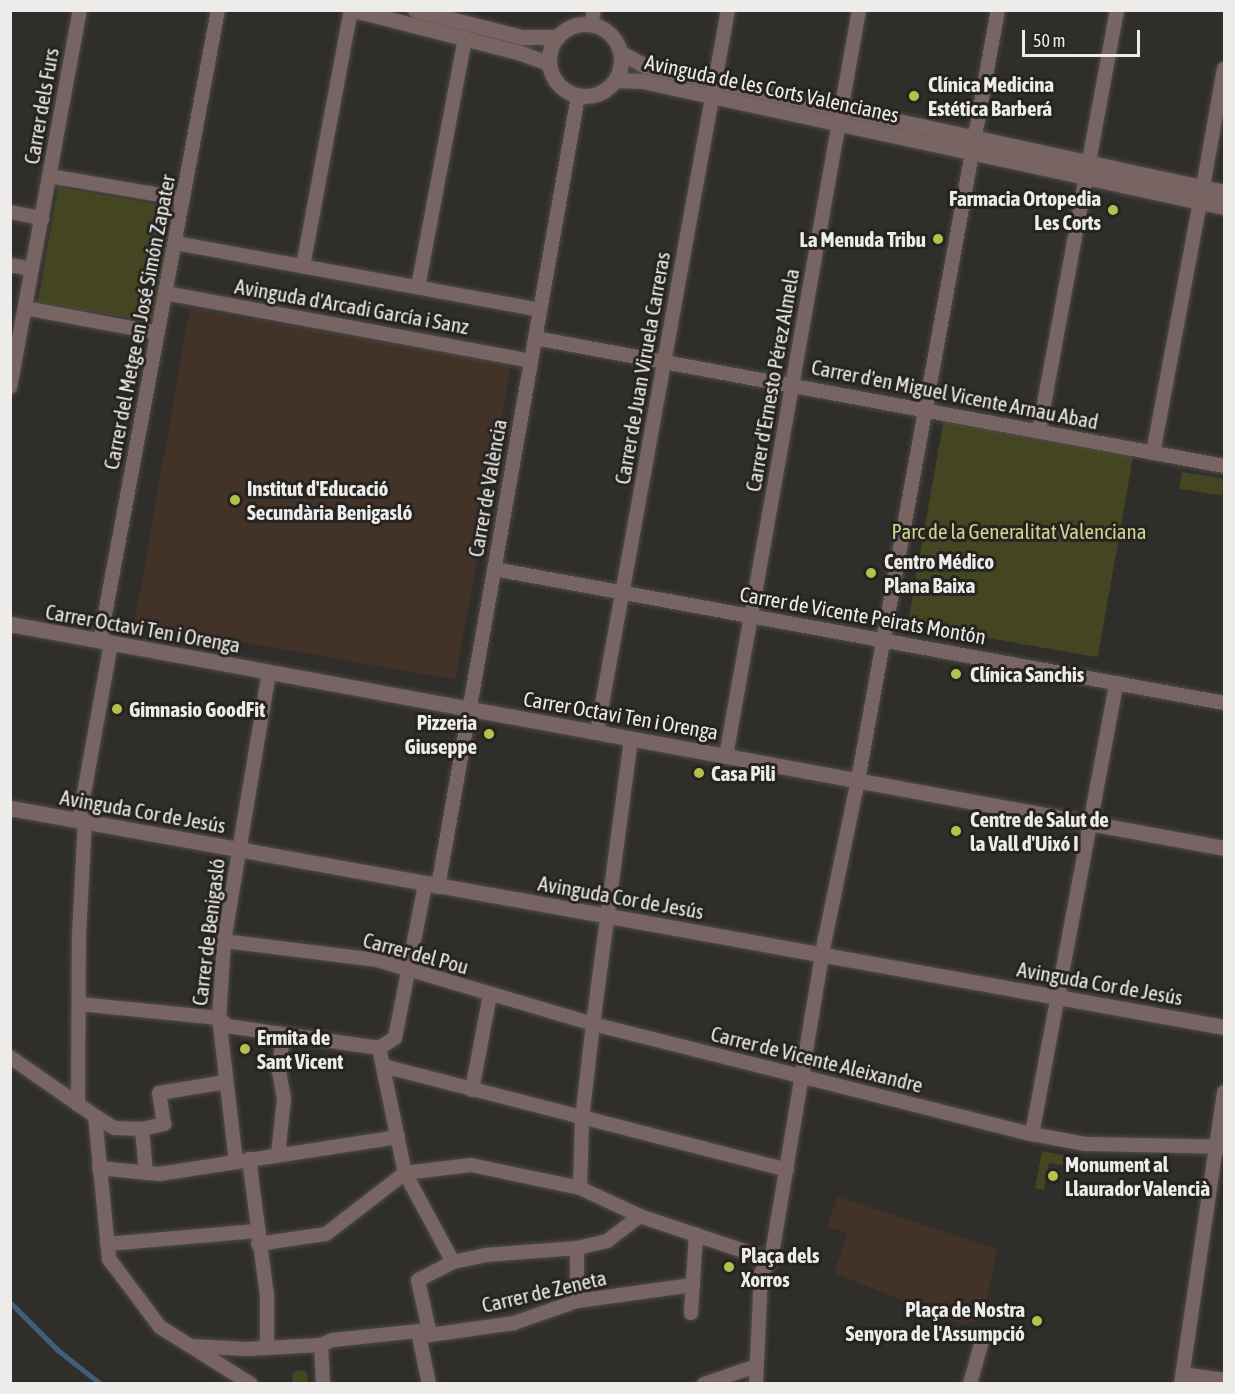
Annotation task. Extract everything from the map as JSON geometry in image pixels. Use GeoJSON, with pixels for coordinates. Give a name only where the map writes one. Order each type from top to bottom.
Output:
{"type":"FeatureCollection","features":[{"type":"Feature","properties":{"kind":"street","name":"Carrer dels Furs"},"geometry":{"type":"LineString","coordinates":[[10,387],[80,10]]}},
{"type":"Feature","properties":{"kind":"street","name":"Carrer del Metge en José Simón Zapater"},"geometry":{"type":"LineString","coordinates":[[218,10],[165,293],[105,642],[82,821],[79,1004],[86,1111],[99,1172],[109,1259],[160,1327],[251,1383]]}},
{"type":"Feature","properties":{"kind":"street"},"geometry":{"type":"LineString","coordinates":[[303,266],[353,10],[465,38],[548,63]]}},
{"type":"Feature","properties":{"kind":"street"},"geometry":{"type":"LineString","coordinates":[[415,10],[522,37],[556,37],[592,17],[610,34],[621,52],[616,80],[600,94],[578,96],[558,85],[548,63],[556,37]]}},
{"type":"Feature","properties":{"kind":"street","name":"Carrer de Juan Viruela Carreras"},"geometry":{"type":"LineString","coordinates":[[597,732],[728,10]]}},
{"type":"Feature","properties":{"kind":"street","name":"Carrer d'Ernesto Pérez Almela"},"geometry":{"type":"LineString","coordinates":[[726,756],[859,10]]}},
{"type":"Feature","properties":{"kind":"street"},"geometry":{"type":"LineString","coordinates":[[756,1383],[757,1314],[761,1274],[771,1260],[824,955],[884,640],[998,10]]}},
{"type":"Feature","properties":{"kind":"street"},"geometry":{"type":"LineString","coordinates":[[1039,431],[1117,10]]}},
{"type":"Feature","properties":{"kind":"street"},"geometry":{"type":"LineString","coordinates":[[418,287],[465,38]]}},
{"type":"Feature","properties":{"kind":"street","name":"Avinguda de les Corts Valencianes"},"geometry":{"type":"LineString","coordinates":[[621,52],[645,66],[714,89],[1201,194],[1224,192]]}},
{"type":"Feature","properties":{"kind":"street"},"geometry":{"type":"LineString","coordinates":[[1154,453],[1224,69]]}},
{"type":"Feature","properties":{"kind":"street","name":"Avinguda de les Corts Valencianes"},"geometry":{"type":"LineString","coordinates":[[616,80],[714,89]]}},
{"type":"Feature","properties":{"kind":"street","name":"Carrer de València"},"geometry":{"type":"LineString","coordinates":[[379,1048],[395,1038],[469,709],[578,96]]}},
{"type":"Feature","properties":{"kind":"street"},"geometry":{"type":"LineString","coordinates":[[49,176],[183,199]]}},
{"type":"Feature","properties":{"kind":"street","name":"Avinguda de les Corts Valencianes"},"geometry":{"type":"LineString","coordinates":[[1201,194],[1224,207]]}},
{"type":"Feature","properties":{"kind":"street"},"geometry":{"type":"LineString","coordinates":[[10,212],[42,218]]}},
{"type":"Feature","properties":{"kind":"street","name":"Avinguda d'Arcadi García i Sanz"},"geometry":{"type":"LineString","coordinates":[[175,243],[540,310]]}},
{"type":"Feature","properties":{"kind":"street"},"geometry":{"type":"LineString","coordinates":[[10,265],[32,269]]}},
{"type":"Feature","properties":{"kind":"street","name":"Avinguda d'Arcadi García i Sanz"},"geometry":{"type":"LineString","coordinates":[[165,293],[531,361]]}},
{"type":"Feature","properties":{"kind":"street"},"geometry":{"type":"LineString","coordinates":[[25,308],[158,333]]}},
{"type":"Feature","properties":{"kind":"street","name":"Carrer d'en Miguel Vicente Arnau Abad"},"geometry":{"type":"LineString","coordinates":[[535,338],[665,360],[1224,466]]}},
{"type":"Feature","properties":{"kind":"street","name":"Carrer de Vicente Peirats Montón"},"geometry":{"type":"LineString","coordinates":[[494,569],[1224,703]]}},
{"type":"Feature","properties":{"kind":"street","name":"Carrer Octavi Ten i Orenga"},"geometry":{"type":"LineString","coordinates":[[10,624],[1224,848]]}},
{"type":"Feature","properties":{"kind":"street","name":"Carrer de Benigasló"},"geometry":{"type":"LineString","coordinates":[[267,1348],[267,1295],[226,1082],[219,1018],[224,941],[269,672]]}},
{"type":"Feature","properties":{"kind":"street"},"geometry":{"type":"LineString","coordinates":[[1032,1134],[1116,683]]}},
{"type":"Feature","properties":{"kind":"street"},"geometry":{"type":"LineString","coordinates":[[580,1188],[582,1119],[631,739]]}},
{"type":"Feature","properties":{"kind":"street","name":"Avinguda Cor de Jesús"},"geometry":{"type":"LineString","coordinates":[[10,808],[431,886],[1224,1027]]}},
{"type":"Feature","properties":{"kind":"street","name":"Carrer del Pou"},"geometry":{"type":"LineString","coordinates":[[224,941],[377,960],[409,972],[593,1024]]}},
{"type":"Feature","properties":{"kind":"street"},"geometry":{"type":"LineString","coordinates":[[472,1090],[490,995]]}},
{"type":"Feature","properties":{"kind":"street"},"geometry":{"type":"LineString","coordinates":[[79,1004],[219,1018],[227,1026],[283,1036],[379,1048],[405,1173],[453,1262]]}},
{"type":"Feature","properties":{"kind":"street","name":"Carrer de Vicente Aleixandre"},"geometry":{"type":"LineString","coordinates":[[593,1024],[1032,1134],[1086,1144],[1220,1146]]}},
{"type":"Feature","properties":{"kind":"street"},"geometry":{"type":"LineString","coordinates":[[278,1155],[284,1099],[279,1071],[283,1036]]}},
{"type":"Feature","properties":{"kind":"street"},"geometry":{"type":"LineString","coordinates":[[10,1057],[114,1128],[164,1124],[159,1093],[226,1082]]}},
{"type":"Feature","properties":{"kind":"street"},"geometry":{"type":"LineString","coordinates":[[382,1066],[787,1170]]}},
{"type":"Feature","properties":{"kind":"street"},"geometry":{"type":"LineString","coordinates":[[1224,1092],[1220,1146],[1182,1379],[1224,1380]]}},
{"type":"Feature","properties":{"kind":"street"},"geometry":{"type":"LineString","coordinates":[[149,1127],[153,1173]]}},
{"type":"Feature","properties":{"kind":"street"},"geometry":{"type":"LineString","coordinates":[[99,1172],[153,1173],[398,1137]]}},
{"type":"Feature","properties":{"kind":"street"},"geometry":{"type":"LineString","coordinates":[[107,1244],[326,1234],[405,1173],[471,1165],[580,1188],[640,1216],[771,1260]]}},
{"type":"Feature","properties":{"kind":"street"},"geometry":{"type":"LineString","coordinates":[[429,1383],[418,1280],[453,1262],[485,1255],[577,1248],[607,1241],[640,1216]]}},
{"type":"Feature","properties":{"kind":"street"},"geometry":{"type":"LineString","coordinates":[[689,1232],[693,1284],[691,1313]]}},
{"type":"Feature","properties":{"kind":"street"},"geometry":{"type":"LineString","coordinates":[[577,1248],[577,1301]]}},
{"type":"Feature","properties":{"kind":"street","name":"Carrer de Zeneta"},"geometry":{"type":"LineString","coordinates":[[192,1346],[267,1348],[514,1323],[577,1301],[693,1284]]}},
{"type":"Feature","properties":{"kind":"street"},"geometry":{"type":"LineString","coordinates":[[970,1383],[982,1341]]}},
{"type":"Feature","properties":{"kind":"street"},"geometry":{"type":"LineString","coordinates":[[323,1383],[327,1342]]}},
{"type":"Feature","properties":{"kind":"street"},"geometry":{"type":"LineString","coordinates":[[704,1383],[756,1366]]}},
{"type":"Feature","properties":{"kind":"shaded area","name":"Institut d'Educació Secundària Benigasló"},"geometry":{"type":"Polygon","coordinates":[[[190,308],[511,365],[455,680],[134,623],[190,308]]]}},
{"type":"Feature","properties":{"kind":"shaded area"},"geometry":{"type":"Polygon","coordinates":[[[838,1197],[997,1249],[983,1319],[963,1325],[834,1273],[848,1234],[827,1226],[838,1197]]]}},
{"type":"Feature","properties":{"kind":"green space"},"geometry":{"type":"Polygon","coordinates":[[[58,187],[173,207],[153,323],[38,302],[58,187]]]}},
{"type":"Feature","properties":{"kind":"green space","name":"Parc de la Generalitat Valenciana"},"geometry":{"type":"Polygon","coordinates":[[[944,418],[1134,452],[1098,657],[908,624],[944,418]]]}},
{"type":"Feature","properties":{"kind":"green space"},"geometry":{"type":"Polygon","coordinates":[[[1182,472],[1224,479],[1222,496],[1179,489],[1182,472]]]}},
{"type":"Feature","properties":{"kind":"green space"},"geometry":{"type":"Polygon","coordinates":[[[1042,1151],[1069,1156],[1068,1166],[1049,1163],[1044,1190],[1035,1188],[1042,1151]]]}},
{"type":"Feature","properties":{"kind":"green space"},"geometry":{"type":"Polygon","coordinates":[[[300,1370],[308,1378],[300,1386],[292,1378],[300,1370]]]}},
{"type":"Feature","properties":{"kind":"waterway"},"geometry":{"type":"LineString","coordinates":[[10,1302],[58,1350],[101,1384]]}},
{"type":"Feature","properties":{"kind":"place","name":"Clínica Medicina Estética Barberá"},"geometry":{"type":"Point","coordinates":[914,96]}},
{"type":"Feature","properties":{"kind":"place","name":"Farmacia Ortopedia Les Corts"},"geometry":{"type":"Point","coordinates":[1113,210]}},
{"type":"Feature","properties":{"kind":"place","name":"La Menuda Tribu"},"geometry":{"type":"Point","coordinates":[938,239]}},
{"type":"Feature","properties":{"kind":"place","name":"Institut d'Educació Secundària Benigasló"},"geometry":{"type":"Point","coordinates":[235,500]}},
{"type":"Feature","properties":{"kind":"place","name":"Centro Médico Plana Baixa"},"geometry":{"type":"Point","coordinates":[871,573]}},
{"type":"Feature","properties":{"kind":"place","name":"Clínica Sanchis"},"geometry":{"type":"Point","coordinates":[956,674]}},
{"type":"Feature","properties":{"kind":"place","name":"Gimnasio GoodFit"},"geometry":{"type":"Point","coordinates":[117,709]}},
{"type":"Feature","properties":{"kind":"place","name":"Pizzeria Giuseppe"},"geometry":{"type":"Point","coordinates":[489,734]}},
{"type":"Feature","properties":{"kind":"place","name":"Casa Pili"},"geometry":{"type":"Point","coordinates":[699,773]}},
{"type":"Feature","properties":{"kind":"place","name":"Centre de Salut de la Vall d'Uixó I"},"geometry":{"type":"Point","coordinates":[956,831]}},
{"type":"Feature","properties":{"kind":"place","name":"Ermita de Sant Vicent"},"geometry":{"type":"Point","coordinates":[245,1049]}},
{"type":"Feature","properties":{"kind":"place","name":"Monument al Llaurador Valencià"},"geometry":{"type":"Point","coordinates":[1053,1176]}},
{"type":"Feature","properties":{"kind":"place","name":"Plaça dels Xorros"},"geometry":{"type":"Point","coordinates":[729,1267]}},
{"type":"Feature","properties":{"kind":"place","name":"Plaça de Nostra Senyora de l'Assumpció"},"geometry":{"type":"Point","coordinates":[1037,1321]}}]}
